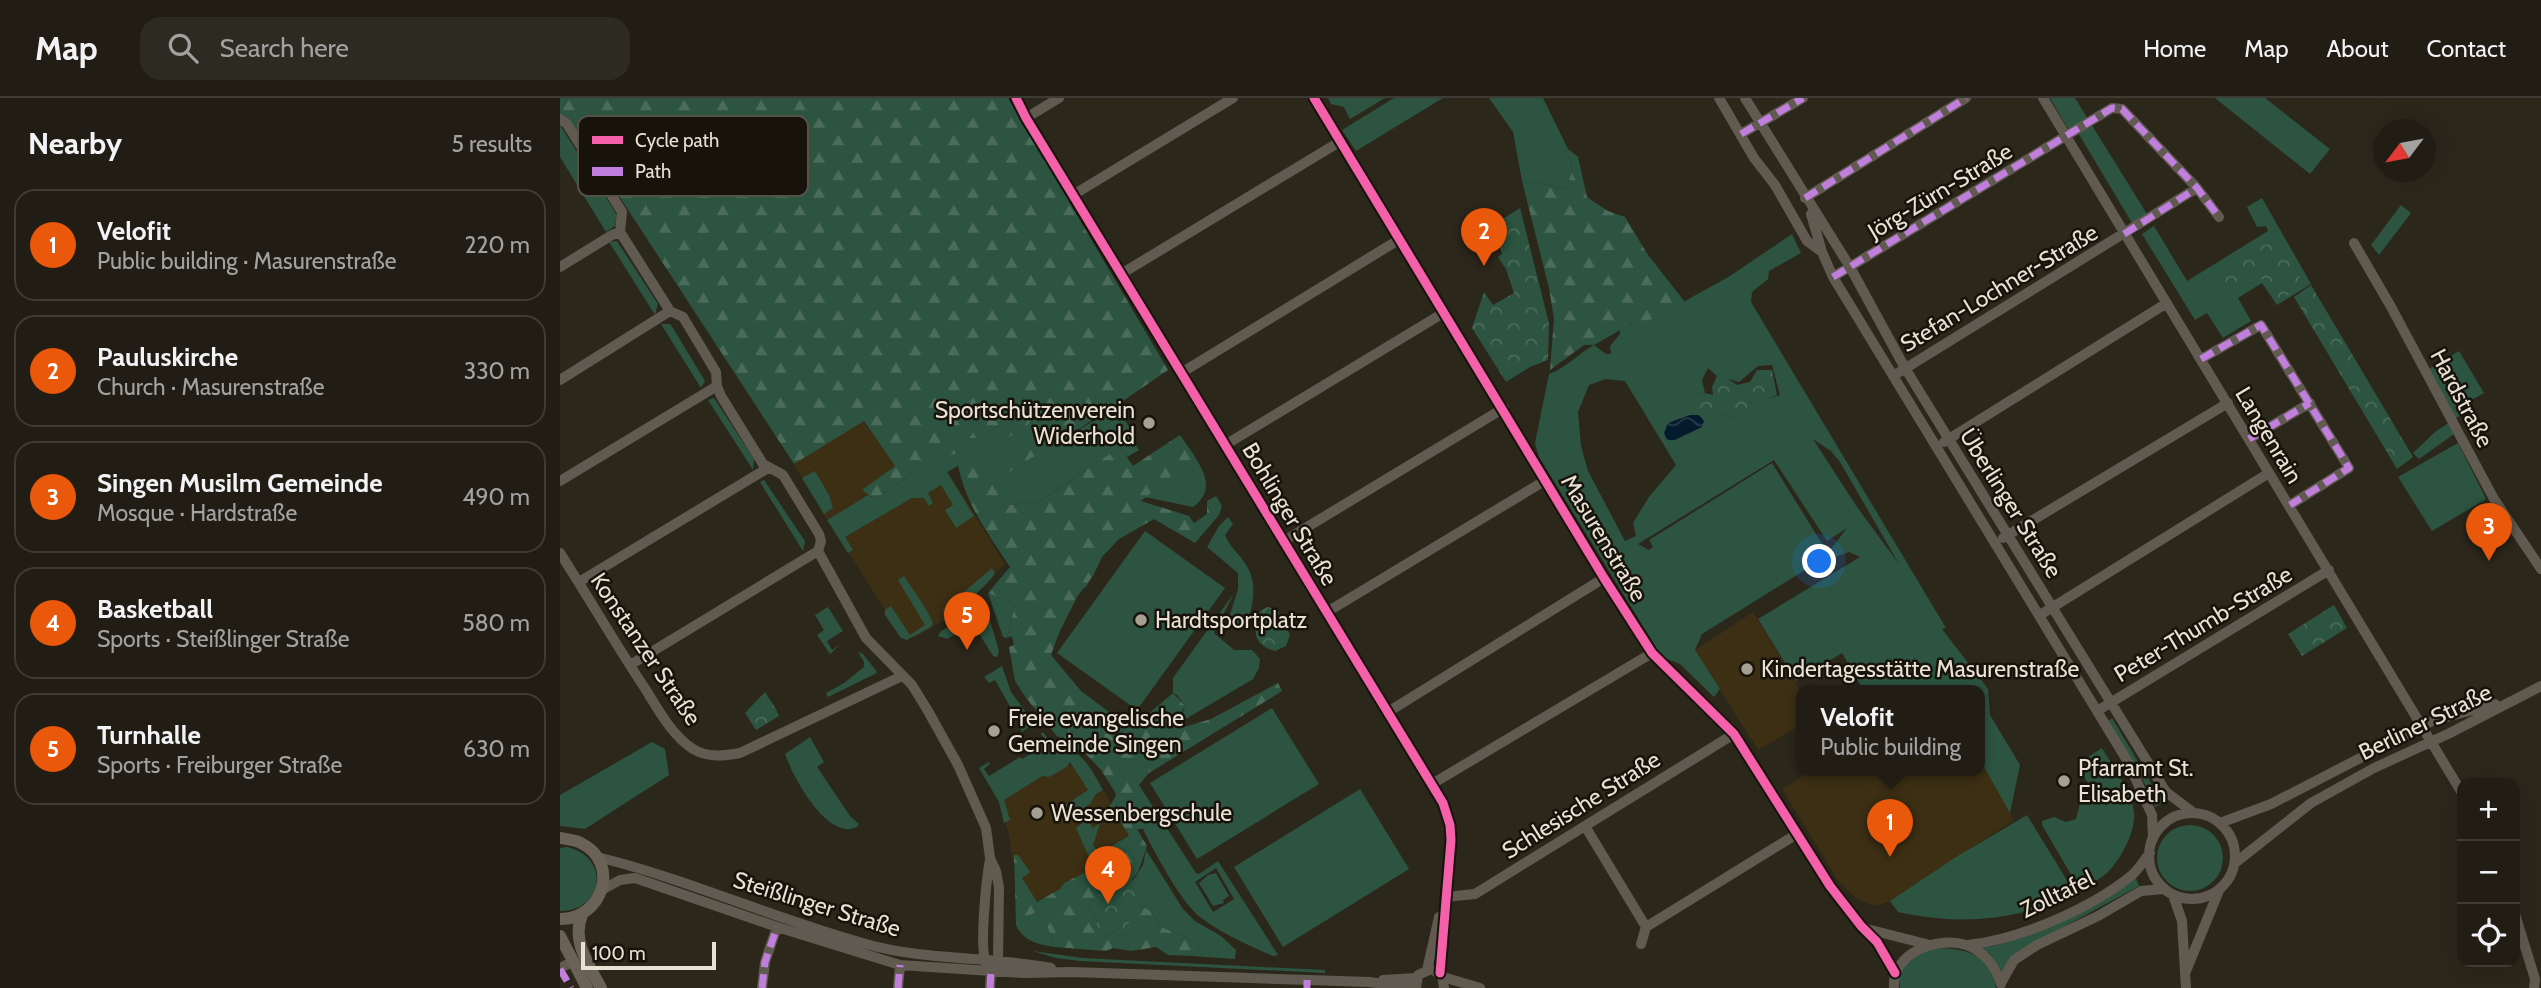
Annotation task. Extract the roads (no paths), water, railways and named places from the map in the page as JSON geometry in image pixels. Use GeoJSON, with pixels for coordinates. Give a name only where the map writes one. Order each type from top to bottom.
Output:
{"type":"FeatureCollection","features":[{"type":"Feature","properties":{"kind":"main road"},"geometry":{"type":"LineString","coordinates":[[560,919],[582,915],[591,908],[602,890],[602,868],[597,857],[581,843],[561,839]]}},
{"type":"Feature","properties":{"kind":"main road"},"geometry":{"type":"LineString","coordinates":[[582,915],[578,924],[580,945],[601,988]]}},
{"type":"Feature","properties":{"kind":"main road"},"geometry":{"type":"LineString","coordinates":[[560,936],[587,988]]}},
{"type":"Feature","properties":{"kind":"street","name":"Bohlinger Straße"},"geometry":{"type":"LineString","coordinates":[[1016,98],[1432,784],[1450,825],[1451,840],[1445,897],[1443,979]]}},
{"type":"Feature","properties":{"kind":"street"},"geometry":{"type":"LineString","coordinates":[[1026,118],[1059,98]]}},
{"type":"Feature","properties":{"kind":"street"},"geometry":{"type":"LineString","coordinates":[[1073,195],[1233,98]]}},
{"type":"Feature","properties":{"kind":"street","name":"Masurenstraße"},"geometry":{"type":"LineString","coordinates":[[1314,98],[1651,653],[1734,734],[1830,886],[1877,942],[1895,973]]}},
{"type":"Feature","properties":{"kind":"street","name":"Überlinger Straße"},"geometry":{"type":"LineString","coordinates":[[1719,98],[1807,241],[1822,252]]}},
{"type":"Feature","properties":{"kind":"street","name":"Überlinger Straße"},"geometry":{"type":"LineString","coordinates":[[1745,98],[1850,267],[1905,368],[2166,792],[2194,813]]}},
{"type":"Feature","properties":{"kind":"street"},"geometry":{"type":"LineString","coordinates":[[1741,134],[1803,98]]}},
{"type":"Feature","properties":{"kind":"street"},"geometry":{"type":"LineString","coordinates":[[1806,200],[1966,98]]}},
{"type":"Feature","properties":{"kind":"street","name":"Langenrain"},"geometry":{"type":"LineString","coordinates":[[2043,98],[2457,784]]}},
{"type":"Feature","properties":{"kind":"street","name":"Jörg-Zürn-Straße"},"geometry":{"type":"LineString","coordinates":[[1833,277],[2112,108],[2122,109],[2197,188],[2219,217]]}},
{"type":"Feature","properties":{"kind":"street"},"geometry":{"type":"LineString","coordinates":[[560,119],[567,124],[578,142]]}},
{"type":"Feature","properties":{"kind":"street"},"geometry":{"type":"LineString","coordinates":[[1121,274],[1341,141]]}},
{"type":"Feature","properties":{"kind":"street","name":"Stefan-Lochner-Straße"},"geometry":{"type":"LineString","coordinates":[[1893,376],[2197,188]]}},
{"type":"Feature","properties":{"kind":"street"},"geometry":{"type":"LineString","coordinates":[[612,196],[622,212],[620,232],[670,311],[683,317],[716,372],[721,397],[763,464],[783,475],[821,541],[818,551],[629,666]]}},
{"type":"Feature","properties":{"kind":"street","name":"Überlinger Straße"},"geometry":{"type":"LineString","coordinates":[[1806,200],[1822,252],[1833,277],[2128,762],[2152,815],[2153,839]]}},
{"type":"Feature","properties":{"kind":"street"},"geometry":{"type":"LineString","coordinates":[[560,267],[612,234],[620,232]]}},
{"type":"Feature","properties":{"kind":"street"},"geometry":{"type":"LineString","coordinates":[[1181,373],[1400,239]]}},
{"type":"Feature","properties":{"kind":"street","name":"Hardstraße"},"geometry":{"type":"LineString","coordinates":[[2354,243],[2494,499],[2541,569]]}},
{"type":"Feature","properties":{"kind":"street"},"geometry":{"type":"LineString","coordinates":[[1937,447],[2166,303]]}},
{"type":"Feature","properties":{"kind":"street"},"geometry":{"type":"LineString","coordinates":[[560,380],[670,311]]}},
{"type":"Feature","properties":{"kind":"street"},"geometry":{"type":"LineString","coordinates":[[1225,445],[1445,312]]}},
{"type":"Feature","properties":{"kind":"street"},"geometry":{"type":"LineString","coordinates":[[2201,359],[2262,325],[2310,403],[2349,468],[2290,505]]}},
{"type":"Feature","properties":{"kind":"street"},"geometry":{"type":"LineString","coordinates":[[560,481],[717,386]]}},
{"type":"Feature","properties":{"kind":"street"},"geometry":{"type":"LineString","coordinates":[[1996,543],[2228,403]]}},
{"type":"Feature","properties":{"kind":"street"},"geometry":{"type":"LineString","coordinates":[[2249,439],[2310,403]]}},
{"type":"Feature","properties":{"kind":"street"},"geometry":{"type":"LineString","coordinates":[[1284,541],[1504,408]]}},
{"type":"Feature","properties":{"kind":"street"},"geometry":{"type":"LineString","coordinates":[[579,582],[768,468]]}},
{"type":"Feature","properties":{"kind":"street"},"geometry":{"type":"LineString","coordinates":[[2040,615],[2269,473]]}},
{"type":"Feature","properties":{"kind":"street"},"geometry":{"type":"LineString","coordinates":[[1327,612],[1546,480]]}},
{"type":"Feature","properties":{"kind":"street"},"geometry":{"type":"LineString","coordinates":[[818,551],[866,638],[912,685],[928,710],[964,776],[986,828],[990,858],[983,960],[991,971]]}},
{"type":"Feature","properties":{"kind":"street","name":"Konstanzer Straße"},"geometry":{"type":"LineString","coordinates":[[560,553],[629,666],[679,737],[704,754],[722,757],[740,753],[902,676]]}},
{"type":"Feature","properties":{"kind":"street","name":"Peter-Thumb-Straße"},"geometry":{"type":"LineString","coordinates":[[2097,711],[2329,570]]}},
{"type":"Feature","properties":{"kind":"street"},"geometry":{"type":"LineString","coordinates":[[1388,712],[1604,578]]}},
{"type":"Feature","properties":{"kind":"street"},"geometry":{"type":"LineString","coordinates":[[1432,784],[1651,653]]}},
{"type":"Feature","properties":{"kind":"street"},"geometry":{"type":"LineString","coordinates":[[2511,700],[2541,687]]}},
{"type":"Feature","properties":{"kind":"street","name":"Berliner Straße"},"geometry":{"type":"LineString","coordinates":[[2220,823],[2271,804],[2423,725],[2511,700]]}},
{"type":"Feature","properties":{"kind":"street","name":"Berliner Straße"},"geometry":{"type":"LineString","coordinates":[[2235,863],[2311,803],[2374,768],[2511,700]]}},
{"type":"Feature","properties":{"kind":"street","name":"Schlesische Straße"},"geometry":{"type":"LineString","coordinates":[[1445,897],[1475,894],[1734,734]]}},
{"type":"Feature","properties":{"kind":"street"},"geometry":{"type":"LineString","coordinates":[[2186,971],[2220,887],[2232,872],[2235,863],[2233,841],[2220,823],[2208,816],[2194,813],[2169,819],[2153,839],[2150,853],[2153,873],[2168,892],[2182,921],[2186,988]]}},
{"type":"Feature","properties":{"kind":"street"},"geometry":{"type":"LineString","coordinates":[[1585,826],[1646,927]]}},
{"type":"Feature","properties":{"kind":"street"},"geometry":{"type":"LineString","coordinates":[[1641,944],[1646,927],[1797,834]]}},
{"type":"Feature","properties":{"kind":"street","name":"Zolltafel"},"geometry":{"type":"LineString","coordinates":[[1967,945],[1991,943],[2017,935],[2099,897],[2134,874],[2150,853]]}},
{"type":"Feature","properties":{"kind":"street","name":"Steißlinger Straße"},"geometry":{"type":"LineString","coordinates":[[597,857],[648,869],[868,945],[983,960],[998,959],[1072,972]]}},
{"type":"Feature","properties":{"kind":"street"},"geometry":{"type":"LineString","coordinates":[[990,858],[999,888],[998,959],[991,971],[990,988]]}},
{"type":"Feature","properties":{"kind":"street","name":"Steißlinger Straße"},"geometry":{"type":"LineString","coordinates":[[602,890],[620,880],[635,878],[777,927],[900,965],[1307,984],[1368,982],[1416,985],[1427,970]]}},
{"type":"Feature","properties":{"kind":"street"},"geometry":{"type":"LineString","coordinates":[[2168,892],[2193,898],[2208,895],[2220,887]]}},
{"type":"Feature","properties":{"kind":"street","name":"Zolltafel"},"geometry":{"type":"LineString","coordinates":[[2001,986],[2014,960],[2037,945],[2098,916],[2141,891],[2168,892]]}},
{"type":"Feature","properties":{"kind":"street","name":"Bohlinger Straße"},"geometry":{"type":"LineString","coordinates":[[1427,970],[1445,897]]}},
{"type":"Feature","properties":{"kind":"street"},"geometry":{"type":"LineString","coordinates":[[1861,926],[1877,933],[1931,945],[1967,945],[1989,960],[2001,986]]}},
{"type":"Feature","properties":{"kind":"street"},"geometry":{"type":"LineString","coordinates":[[762,988],[765,962],[777,927]]}},
{"type":"Feature","properties":{"kind":"street"},"geometry":{"type":"LineString","coordinates":[[2520,930],[2535,979],[2534,988]]}},
{"type":"Feature","properties":{"kind":"street"},"geometry":{"type":"LineString","coordinates":[[1892,987],[1895,973],[1903,960],[1931,945]]}},
{"type":"Feature","properties":{"kind":"street"},"geometry":{"type":"LineString","coordinates":[[560,968],[573,961]]}},
{"type":"Feature","properties":{"kind":"street"},"geometry":{"type":"LineString","coordinates":[[898,988],[900,965]]}},
{"type":"Feature","properties":{"kind":"street"},"geometry":{"type":"LineString","coordinates":[[1427,970],[1443,979],[1480,988]]}},
{"type":"Feature","properties":{"kind":"water"},"geometry":{"type":"Polygon","coordinates":[[[1690,415],[1699,415],[1704,421],[1702,427],[1675,440],[1667,440],[1664,433],[1668,423],[1690,415]]]}},
{"type":"Feature","properties":{"kind":"place","name":"Pauluskirche"},"geometry":{"type":"Point","coordinates":[1484,266]}},
{"type":"Feature","properties":{"kind":"place","name":"Sportschützenverein Widerhold"},"geometry":{"type":"Point","coordinates":[1149,423]}},
{"type":"Feature","properties":{"kind":"place","name":"Singen Musilm Gemeinde"},"geometry":{"type":"Point","coordinates":[2489,561]}},
{"type":"Feature","properties":{"kind":"place","name":"Hardtsportplatz"},"geometry":{"type":"Point","coordinates":[1141,620]}},
{"type":"Feature","properties":{"kind":"place","name":"Turnhalle"},"geometry":{"type":"Point","coordinates":[967,650]}},
{"type":"Feature","properties":{"kind":"place","name":"Kindertagesstätte Masurenstraße"},"geometry":{"type":"Point","coordinates":[1747,669]}},
{"type":"Feature","properties":{"kind":"place","name":"Freie evangelische Gemeinde Singen"},"geometry":{"type":"Point","coordinates":[994,731]}},
{"type":"Feature","properties":{"kind":"place","name":"Pfarramt St. Elisabeth"},"geometry":{"type":"Point","coordinates":[2064,781]}},
{"type":"Feature","properties":{"kind":"place","name":"Wessenbergschule"},"geometry":{"type":"Point","coordinates":[1037,813]}},
{"type":"Feature","properties":{"kind":"place","name":"Velofit"},"geometry":{"type":"Point","coordinates":[1890,857]}},
{"type":"Feature","properties":{"kind":"place","name":"Basketball"},"geometry":{"type":"Point","coordinates":[1108,904]}}]}
